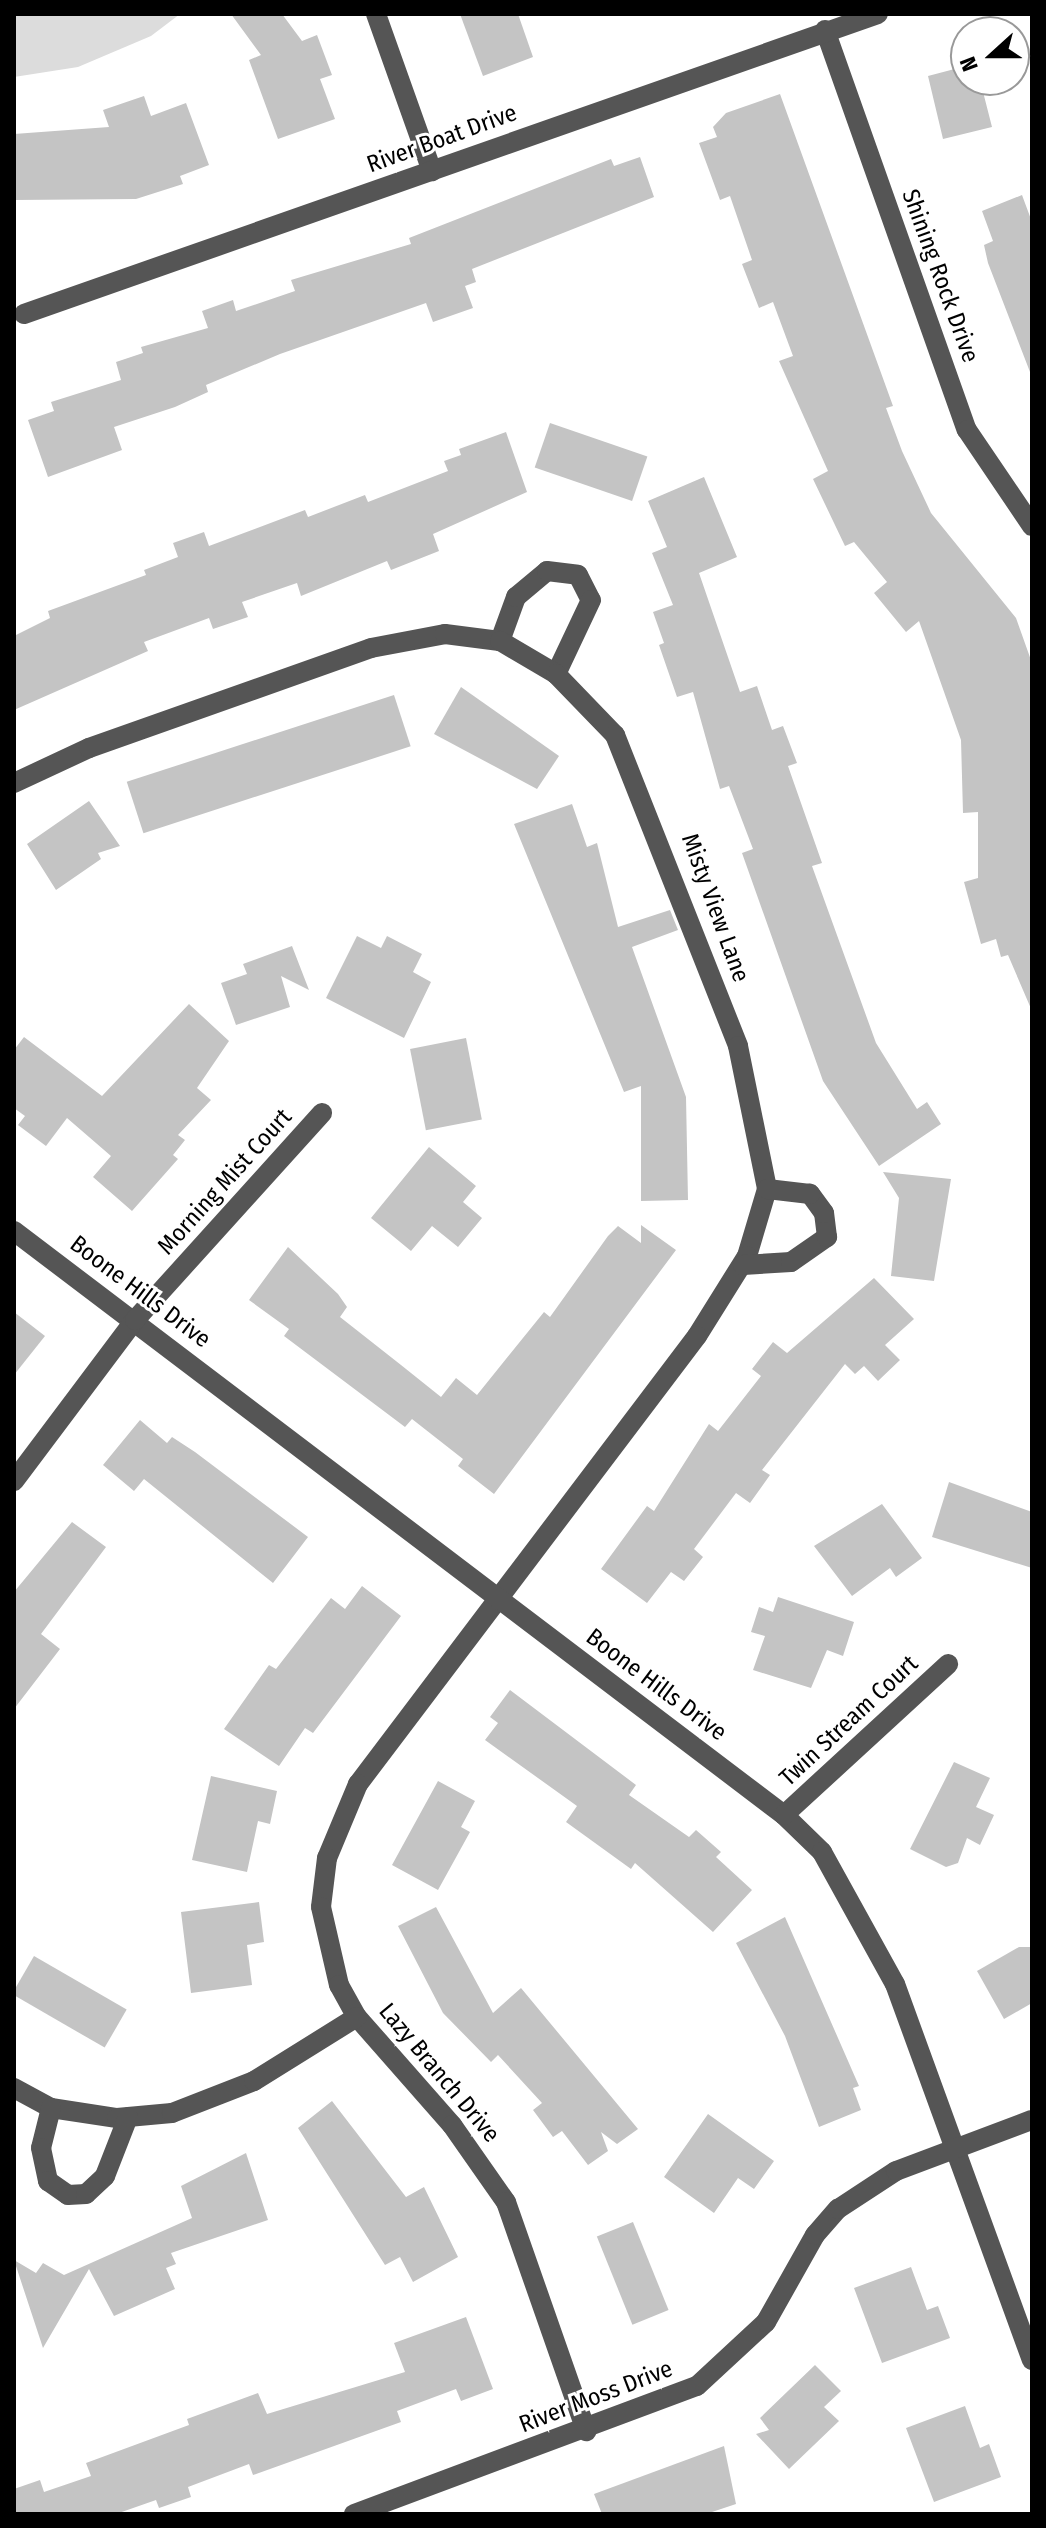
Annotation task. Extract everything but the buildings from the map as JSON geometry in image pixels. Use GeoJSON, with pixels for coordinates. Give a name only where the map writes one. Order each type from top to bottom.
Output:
{"type":"FeatureCollection","features":[{"type":"Feature","properties":{"kind":"street"},"geometry":{"type":"LineString","coordinates":[[376,14],[432,171]]}},
{"type":"Feature","properties":{"kind":"street","name":"River Boat Drive"},"geometry":{"type":"LineString","coordinates":[[24,314],[825,30],[878,14]]}},
{"type":"Feature","properties":{"kind":"street","name":"Shining Rock Drive"},"geometry":{"type":"LineString","coordinates":[[825,30],[967,430],[1032,526]]}},
{"type":"Feature","properties":{"kind":"street"},"geometry":{"type":"LineString","coordinates":[[500,641],[526,588],[547,571],[578,575],[591,600],[556,674]]}},
{"type":"Feature","properties":{"kind":"street","name":"Misty View Lane"},"geometry":{"type":"LineString","coordinates":[[14,783],[89,748],[371,648],[445,634],[500,641],[556,674],[615,735],[637,776],[738,1046],[767,1189],[743,1265],[697,1336],[496,1595]]}},
{"type":"Feature","properties":{"kind":"street","name":"Morning Mist Court"},"geometry":{"type":"LineString","coordinates":[[14,1481],[135,1320],[322,1113]]}},
{"type":"Feature","properties":{"kind":"street"},"geometry":{"type":"LineString","coordinates":[[743,1265],[791,1262],[827,1237],[824,1213],[810,1194],[767,1189]]}},
{"type":"Feature","properties":{"kind":"street","name":"Boone Hills Drive"},"geometry":{"type":"LineString","coordinates":[[14,1231],[784,1815],[822,1852],[875,1938],[1032,2360]]}},
{"type":"Feature","properties":{"kind":"street","name":"Lazy Branch Drive"},"geometry":{"type":"LineString","coordinates":[[496,1595],[338,1822],[321,1907],[339,1985],[357,2017],[452,2125],[506,2202],[586,2431]]}},
{"type":"Feature","properties":{"kind":"street","name":"Twin Stream Court"},"geometry":{"type":"LineString","coordinates":[[784,1815],[948,1664]]}},
{"type":"Feature","properties":{"kind":"street"},"geometry":{"type":"LineString","coordinates":[[14,2088],[51,2108],[128,2117],[210,2103],[357,2017]]}},
{"type":"Feature","properties":{"kind":"street"},"geometry":{"type":"LineString","coordinates":[[51,2108],[41,2148],[48,2181],[68,2195],[86,2194],[105,2176],[128,2117]]}},
{"type":"Feature","properties":{"kind":"street","name":"River Moss Drive"},"geometry":{"type":"LineString","coordinates":[[354,2514],[586,2431],[697,2386],[738,2355],[838,2209],[896,2171],[1032,2120]]}},
{"type":"Feature","properties":{"kind":"shaded area"},"geometry":{"type":"Polygon","coordinates":[[[14,14],[180,14],[151,36],[78,67],[14,77],[14,14]]]}}]}
